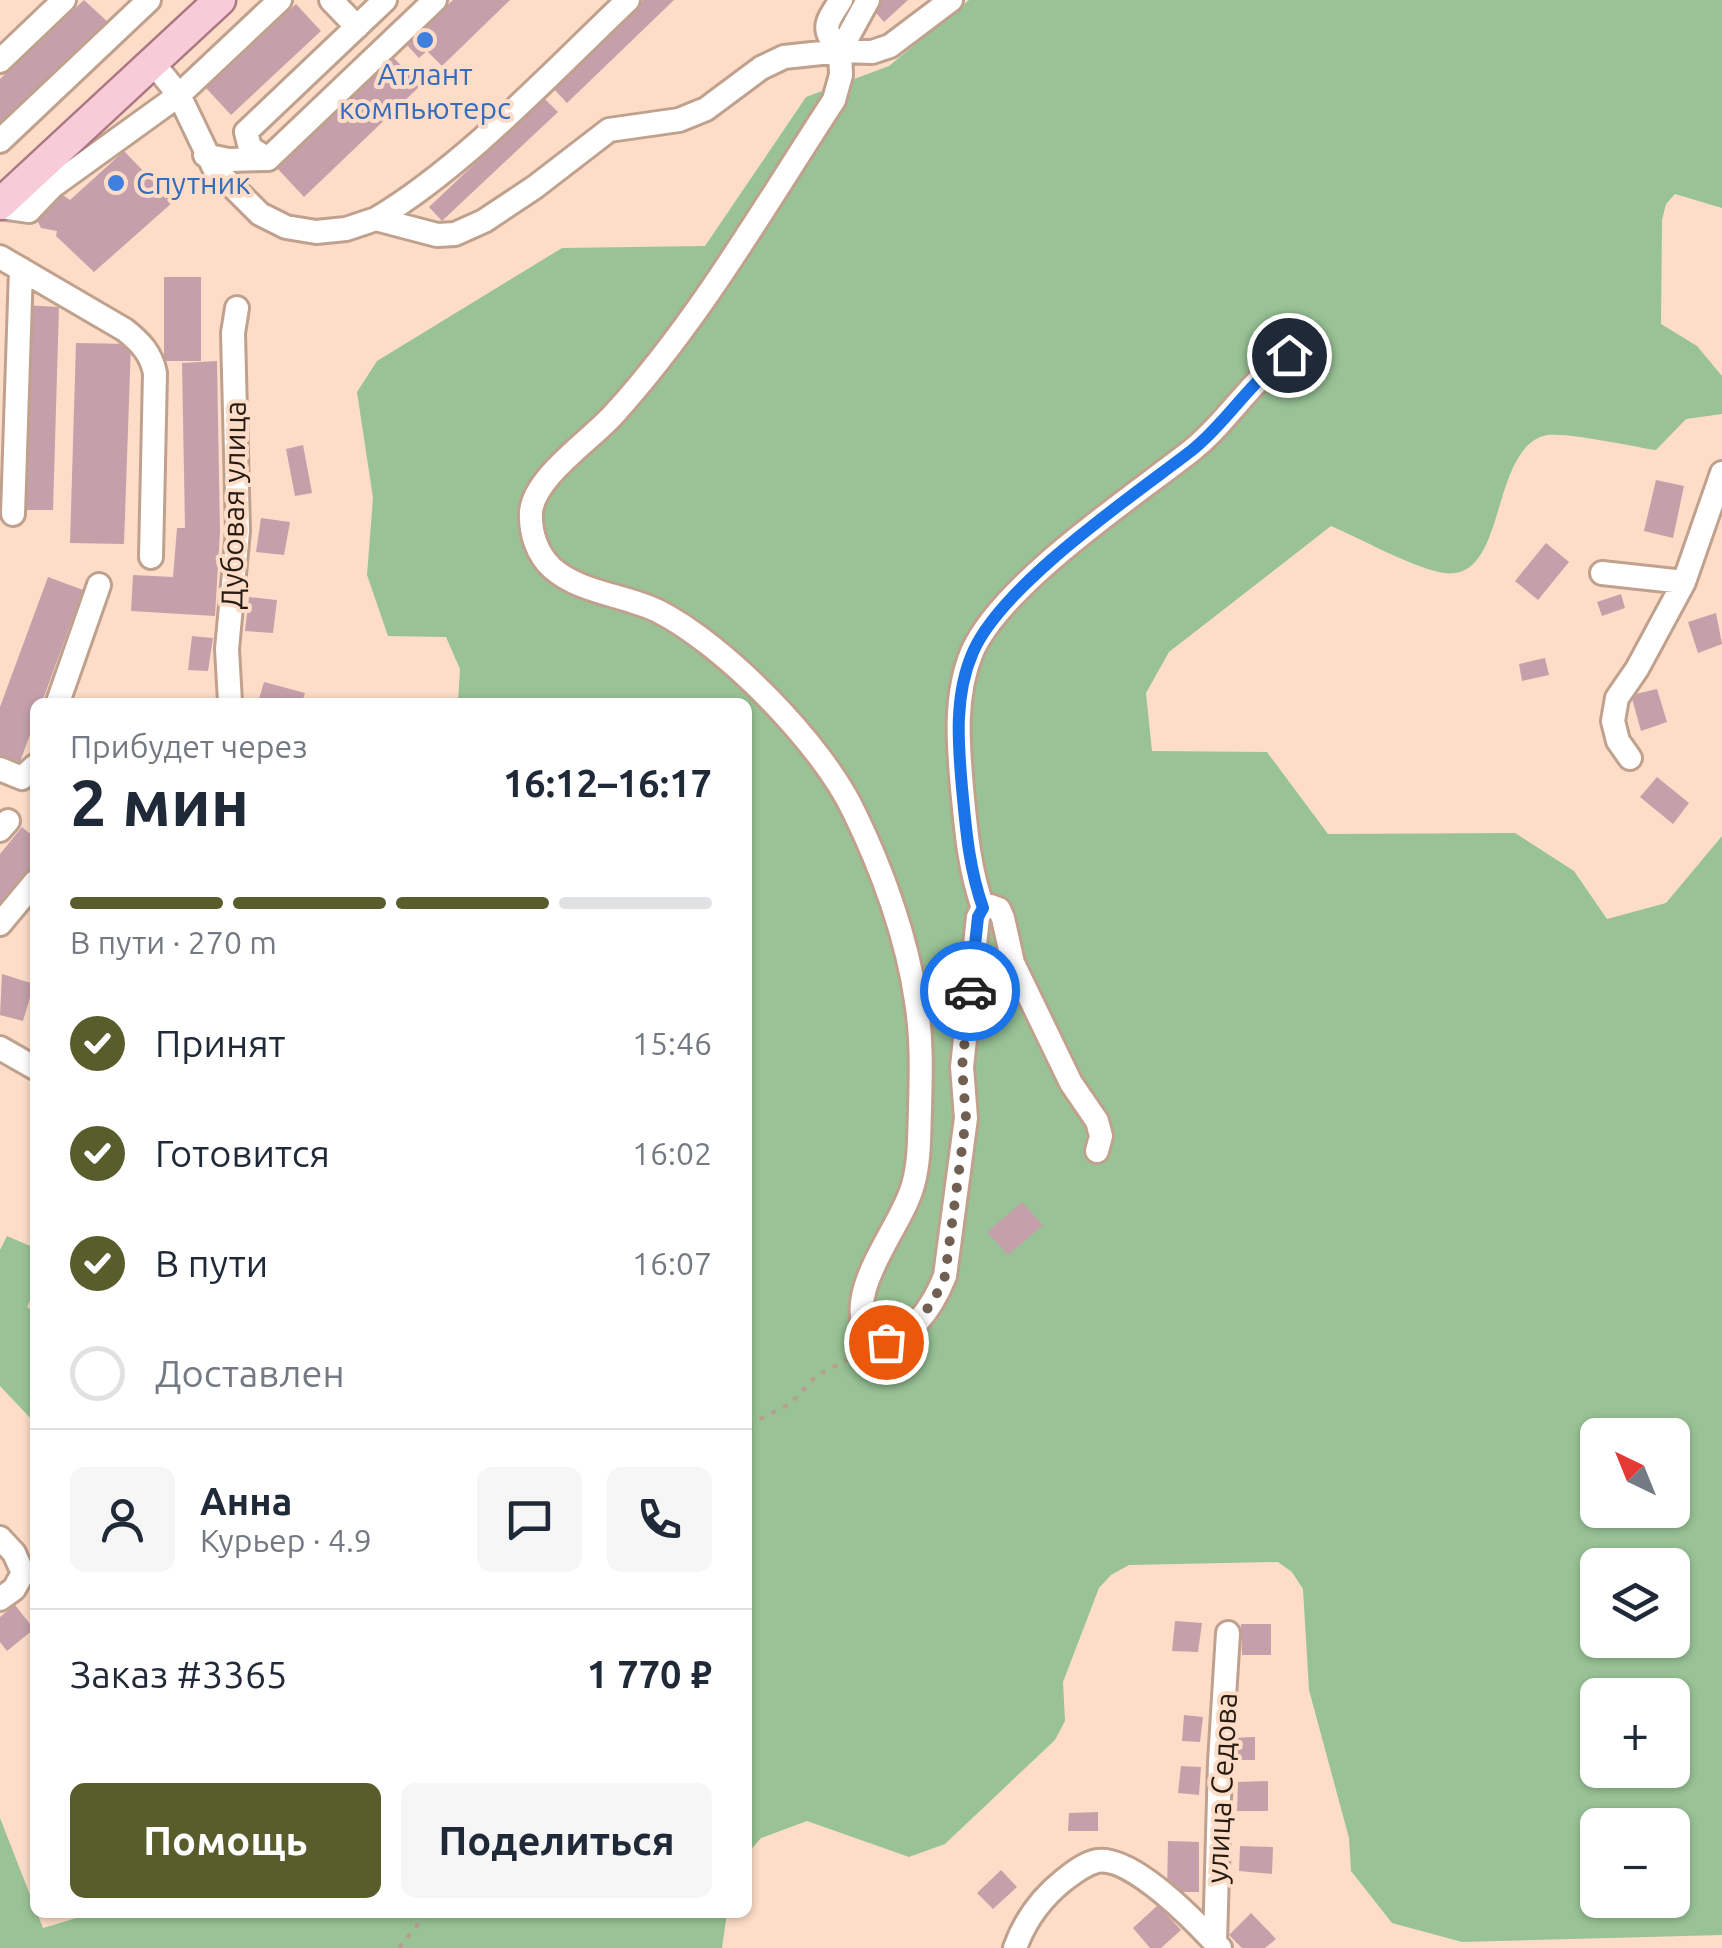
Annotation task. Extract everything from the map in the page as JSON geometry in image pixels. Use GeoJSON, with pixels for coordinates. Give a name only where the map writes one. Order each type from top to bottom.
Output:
{"type":"FeatureCollection","features":[{"type":"Feature","properties":{"kind":"main road"},"geometry":{"type":"LineString","coordinates":[[0,206],[220,0]]}},
{"type":"Feature","properties":{"kind":"street"},"geometry":{"type":"LineString","coordinates":[[0,61],[64,0]]}},
{"type":"Feature","properties":{"kind":"street"},"geometry":{"type":"LineString","coordinates":[[0,141],[149,0]]}},
{"type":"Feature","properties":{"kind":"street"},"geometry":{"type":"LineString","coordinates":[[0,206],[29,211],[54,186],[180,95],[280,0]]}},
{"type":"Feature","properties":{"kind":"street"},"geometry":{"type":"LineString","coordinates":[[331,0],[356,27]]}},
{"type":"Feature","properties":{"kind":"street"},"geometry":{"type":"LineString","coordinates":[[268,159],[250,148],[246,132],[385,0]]}},
{"type":"Feature","properties":{"kind":"street"},"geometry":{"type":"LineString","coordinates":[[205,155],[228,160],[268,159],[435,0]]}},
{"type":"Feature","properties":{"kind":"street"},"geometry":{"type":"LineString","coordinates":[[153,63],[180,95],[214,168],[260,214],[286,227],[316,232],[346,229],[376,219],[441,173],[628,0]]}},
{"type":"Feature","properties":{"kind":"street"},"geometry":{"type":"LineString","coordinates":[[840,50],[828,37],[826,23],[841,0]]}},
{"type":"Feature","properties":{"kind":"street"},"geometry":{"type":"LineString","coordinates":[[868,0],[840,50],[841,75],[834,100],[688,326],[618,410],[555,470],[538,491],[531,509],[532,533],[539,553],[553,568],[573,582],[654,609],[688,627],[719,652],[811,745],[854,812],[904,948],[916,1000],[921,1061],[913,1186],[877,1259],[860,1312],[862,1328],[871,1340],[886,1342],[903,1334],[936,1297],[945,1276],[966,1118],[962,1067],[978,917],[983,908],[969,864],[958,737],[958,712],[971,654],[982,635],[1048,564],[1197,446],[1273,365],[1289,355]]}},
{"type":"Feature","properties":{"kind":"street"},"geometry":{"type":"LineString","coordinates":[[376,219],[436,236],[455,234],[484,221],[609,130],[679,120],[706,109],[772,62],[784,58],[840,50],[872,52],[890,46],[951,0]]}},
{"type":"Feature","properties":{"kind":"street"},"geometry":{"type":"LineString","coordinates":[[10,263],[13,514]]}},
{"type":"Feature","properties":{"kind":"street"},"geometry":{"type":"LineString","coordinates":[[10,263],[125,330],[142,345],[152,362],[155,373],[151,557]]}},
{"type":"Feature","properties":{"kind":"street","name":"Дубовая улица"},"geometry":{"type":"LineString","coordinates":[[230,698],[226,649],[238,530],[233,333],[238,308]]}},
{"type":"Feature","properties":{"kind":"street"},"geometry":{"type":"LineString","coordinates":[[1630,758],[1618,741],[1613,721],[1617,698],[1684,582],[1722,473]]}},
{"type":"Feature","properties":{"kind":"street"},"geometry":{"type":"LineString","coordinates":[[1708,511],[1722,533]]}},
{"type":"Feature","properties":{"kind":"street"},"geometry":{"type":"LineString","coordinates":[[1602,573],[1684,582]]}},
{"type":"Feature","properties":{"kind":"street"},"geometry":{"type":"LineString","coordinates":[[59,698],[99,585]]}},
{"type":"Feature","properties":{"kind":"street"},"geometry":{"type":"LineString","coordinates":[[0,769],[22,778],[30,771]]}},
{"type":"Feature","properties":{"kind":"street"},"geometry":{"type":"LineString","coordinates":[[0,924],[30,888]]}},
{"type":"Feature","properties":{"kind":"street"},"geometry":{"type":"LineString","coordinates":[[983,908],[998,909],[1003,918],[1014,962],[1071,1083],[1098,1121],[1101,1136],[1097,1151]]}},
{"type":"Feature","properties":{"kind":"street"},"geometry":{"type":"LineString","coordinates":[[0,1048],[30,1065]]}},
{"type":"Feature","properties":{"kind":"street"},"geometry":{"type":"LineString","coordinates":[[0,1538],[14,1554],[22,1573],[14,1590],[0,1599]]}},
{"type":"Feature","properties":{"kind":"street","name":"улица Седова"},"geometry":{"type":"LineString","coordinates":[[1217,1946],[1228,1633]]}},
{"type":"Feature","properties":{"kind":"street","name":"улица Седова"},"geometry":{"type":"LineString","coordinates":[[1015,1948],[1032,1911],[1078,1868],[1099,1861],[1129,1867],[1217,1946]]}},
{"type":"Feature","properties":{"kind":"path"},"geometry":{"type":"LineString","coordinates":[[752,1424],[790,1404],[816,1376],[857,1355],[871,1340]]}},
{"type":"Feature","properties":{"kind":"path"},"geometry":{"type":"LineString","coordinates":[[399,1948],[423,1918]]}},
{"type":"Feature","properties":{"kind":"green space"},"geometry":{"type":"Polygon","coordinates":[[[969,0],[1722,0],[1722,208],[1675,194],[1666,204],[1662,220],[1661,324],[1697,346],[1722,376],[1722,414],[1686,419],[1656,450],[1580,437],[1543,436],[1526,447],[1514,466],[1489,538],[1478,558],[1464,570],[1433,571],[1331,526],[1169,652],[1146,693],[1152,751],[1267,752],[1328,834],[1515,833],[1574,871],[1607,919],[1666,903],[1722,836],[1722,1935],[1462,1942],[1392,1923],[1351,1871],[1349,1838],[1309,1690],[1303,1589],[1292,1572],[1278,1562],[1129,1565],[1111,1575],[1099,1588],[1063,1682],[1065,1721],[1055,1740],[945,1844],[909,1857],[807,1821],[761,1838],[752,1848],[752,698],[458,698],[460,669],[446,637],[388,636],[367,575],[373,498],[357,392],[377,361],[562,248],[705,246],[806,97],[889,66],[969,0]]]}},
{"type":"Feature","properties":{"kind":"green space"},"geometry":{"type":"Polygon","coordinates":[[[7,1236],[30,1246],[27,1307],[30,1418],[0,1386],[0,1250],[7,1236]]]}},
{"type":"Feature","properties":{"kind":"green space"},"geometry":{"type":"Polygon","coordinates":[[[0,1818],[30,1895],[30,1918],[39,1918],[43,1928],[77,1918],[726,1918],[722,1948],[0,1948],[0,1818]]]}},
{"type":"Feature","properties":{"kind":"building"},"geometry":{"type":"Polygon","coordinates":[[[84,0],[110,24],[0,127],[0,79],[84,0]]]}},
{"type":"Feature","properties":{"kind":"building"},"geometry":{"type":"Polygon","coordinates":[[[453,0],[510,0],[442,66],[427,51],[419,58],[406,44],[453,0]]]}},
{"type":"Feature","properties":{"kind":"building"},"geometry":{"type":"Polygon","coordinates":[[[643,0],[674,0],[567,103],[552,87],[643,0]]]}},
{"type":"Feature","properties":{"kind":"building"},"geometry":{"type":"Polygon","coordinates":[[[879,0],[908,0],[884,22],[871,7],[879,0]]]}},
{"type":"Feature","properties":{"kind":"building"},"geometry":{"type":"Polygon","coordinates":[[[296,4],[321,31],[231,115],[206,88],[296,4]]]}},
{"type":"Feature","properties":{"kind":"building"},"geometry":{"type":"Polygon","coordinates":[[[393,57],[420,86],[304,197],[277,168],[393,57]]]}},
{"type":"Feature","properties":{"kind":"building"},"geometry":{"type":"Polygon","coordinates":[[[544,98],[558,112],[442,221],[429,207],[544,98]]]}},
{"type":"Feature","properties":{"kind":"building"},"geometry":{"type":"Polygon","coordinates":[[[124,151],[173,202],[94,272],[56,236],[57,231],[41,228],[35,216],[60,193],[70,200],[124,151]]]}},
{"type":"Feature","properties":{"kind":"building"},"geometry":{"type":"Polygon","coordinates":[[[164,277],[201,277],[201,361],[164,361],[164,277]]]}},
{"type":"Feature","properties":{"kind":"building"},"geometry":{"type":"Polygon","coordinates":[[[24,305],[59,307],[53,510],[17,510],[24,305]]]}},
{"type":"Feature","properties":{"kind":"building"},"geometry":{"type":"Polygon","coordinates":[[[76,343],[131,344],[124,544],[70,543],[76,343]]]}},
{"type":"Feature","properties":{"kind":"building"},"geometry":{"type":"Polygon","coordinates":[[[217,361],[220,532],[215,616],[131,611],[133,575],[173,577],[177,528],[185,528],[182,363],[217,361]]]}},
{"type":"Feature","properties":{"kind":"building"},"geometry":{"type":"Polygon","coordinates":[[[303,445],[312,493],[295,496],[286,449],[303,445]]]}},
{"type":"Feature","properties":{"kind":"building"},"geometry":{"type":"Polygon","coordinates":[[[1656,480],[1684,486],[1673,538],[1644,531],[1656,480]]]}},
{"type":"Feature","properties":{"kind":"building"},"geometry":{"type":"Polygon","coordinates":[[[261,518],[290,522],[284,555],[256,552],[261,518]]]}},
{"type":"Feature","properties":{"kind":"building"},"geometry":{"type":"Polygon","coordinates":[[[1546,543],[1569,562],[1538,600],[1515,581],[1546,543]]]}},
{"type":"Feature","properties":{"kind":"building"},"geometry":{"type":"Polygon","coordinates":[[[48,577],[83,590],[43,698],[30,698],[30,735],[20,762],[0,755],[0,707],[48,577]]]}},
{"type":"Feature","properties":{"kind":"building"},"geometry":{"type":"Polygon","coordinates":[[[1621,594],[1625,608],[1602,616],[1597,602],[1621,594]]]}},
{"type":"Feature","properties":{"kind":"building"},"geometry":{"type":"Polygon","coordinates":[[[249,597],[277,600],[273,633],[245,631],[249,597]]]}},
{"type":"Feature","properties":{"kind":"building"},"geometry":{"type":"Polygon","coordinates":[[[1716,613],[1722,644],[1698,653],[1688,622],[1716,613]]]}},
{"type":"Feature","properties":{"kind":"building"},"geometry":{"type":"Polygon","coordinates":[[[192,636],[213,638],[208,671],[188,670],[192,636]]]}},
{"type":"Feature","properties":{"kind":"building"},"geometry":{"type":"Polygon","coordinates":[[[1545,658],[1549,675],[1522,681],[1519,664],[1545,658]]]}},
{"type":"Feature","properties":{"kind":"building"},"geometry":{"type":"Polygon","coordinates":[[[264,682],[305,693],[303,698],[259,698],[264,682]]]}},
{"type":"Feature","properties":{"kind":"building"},"geometry":{"type":"Polygon","coordinates":[[[1657,689],[1667,722],[1641,731],[1631,695],[1657,689]]]}},
{"type":"Feature","properties":{"kind":"building"},"geometry":{"type":"Polygon","coordinates":[[[1657,777],[1689,803],[1673,824],[1640,797],[1657,777]]]}},
{"type":"Feature","properties":{"kind":"building"},"geometry":{"type":"Polygon","coordinates":[[[22,827],[30,834],[30,870],[0,905],[0,854],[22,827]]]}},
{"type":"Feature","properties":{"kind":"building"},"geometry":{"type":"Polygon","coordinates":[[[2,974],[30,983],[23,1021],[0,1015],[2,974]]]}},
{"type":"Feature","properties":{"kind":"building"},"geometry":{"type":"Polygon","coordinates":[[[1022,1202],[1043,1225],[1008,1255],[987,1232],[1022,1202]]]}},
{"type":"Feature","properties":{"kind":"building"},"geometry":{"type":"Polygon","coordinates":[[[15,1605],[30,1624],[30,1632],[7,1651],[0,1642],[0,1617],[15,1605]]]}},
{"type":"Feature","properties":{"kind":"building"},"geometry":{"type":"Polygon","coordinates":[[[1175,1621],[1202,1623],[1198,1652],[1172,1651],[1175,1621]]]}},
{"type":"Feature","properties":{"kind":"building"},"geometry":{"type":"Polygon","coordinates":[[[1241,1624],[1271,1624],[1271,1655],[1242,1655],[1241,1624]]]}},
{"type":"Feature","properties":{"kind":"building"},"geometry":{"type":"Polygon","coordinates":[[[1184,1715],[1203,1717],[1200,1742],[1182,1741],[1184,1715]]]}},
{"type":"Feature","properties":{"kind":"building"},"geometry":{"type":"Polygon","coordinates":[[[1255,1737],[1255,1760],[1228,1760],[1230,1738],[1255,1737]]]}},
{"type":"Feature","properties":{"kind":"building"},"geometry":{"type":"Polygon","coordinates":[[[1181,1766],[1201,1767],[1199,1795],[1178,1793],[1181,1766]]]}},
{"type":"Feature","properties":{"kind":"building"},"geometry":{"type":"Polygon","coordinates":[[[1268,1781],[1268,1811],[1237,1811],[1238,1782],[1268,1781]]]}},
{"type":"Feature","properties":{"kind":"building"},"geometry":{"type":"Polygon","coordinates":[[[1098,1812],[1098,1831],[1068,1831],[1069,1813],[1098,1812]]]}},
{"type":"Feature","properties":{"kind":"building"},"geometry":{"type":"Polygon","coordinates":[[[1168,1841],[1199,1842],[1199,1892],[1167,1892],[1168,1841]]]}},
{"type":"Feature","properties":{"kind":"building"},"geometry":{"type":"Polygon","coordinates":[[[1240,1846],[1273,1847],[1272,1874],[1239,1871],[1240,1846]]]}},
{"type":"Feature","properties":{"kind":"building"},"geometry":{"type":"Polygon","coordinates":[[[1001,1870],[1017,1887],[993,1909],[977,1893],[1001,1870]]]}},
{"type":"Feature","properties":{"kind":"building"},"geometry":{"type":"Polygon","coordinates":[[[1158,1905],[1181,1930],[1161,1948],[1150,1948],[1133,1928],[1158,1905]]]}},
{"type":"Feature","properties":{"kind":"building"},"geometry":{"type":"Polygon","coordinates":[[[1251,1913],[1276,1939],[1265,1948],[1242,1948],[1229,1935],[1251,1913]]]}},
{"type":"Feature","properties":{"kind":"way so far"},"geometry":{"type":"LineString","coordinates":[[886,1342],[903,1334],[920,1318],[936,1297],[945,1276],[966,1118],[962,1067],[970,991]]}},
{"type":"Feature","properties":{"kind":"place","name":"Атлант компьютерс"},"geometry":{"type":"Point","coordinates":[425,40]}},
{"type":"Feature","properties":{"kind":"place","name":"Спутник"},"geometry":{"type":"Point","coordinates":[116,183]}},
{"type":"Feature","properties":{"kind":"route"},"geometry":{"type":"LineString","coordinates":[[970,991],[978,917],[983,908],[969,864],[958,712],[971,654],[996,616],[1048,564],[1197,446],[1273,365],[1289,355]]}}]}
